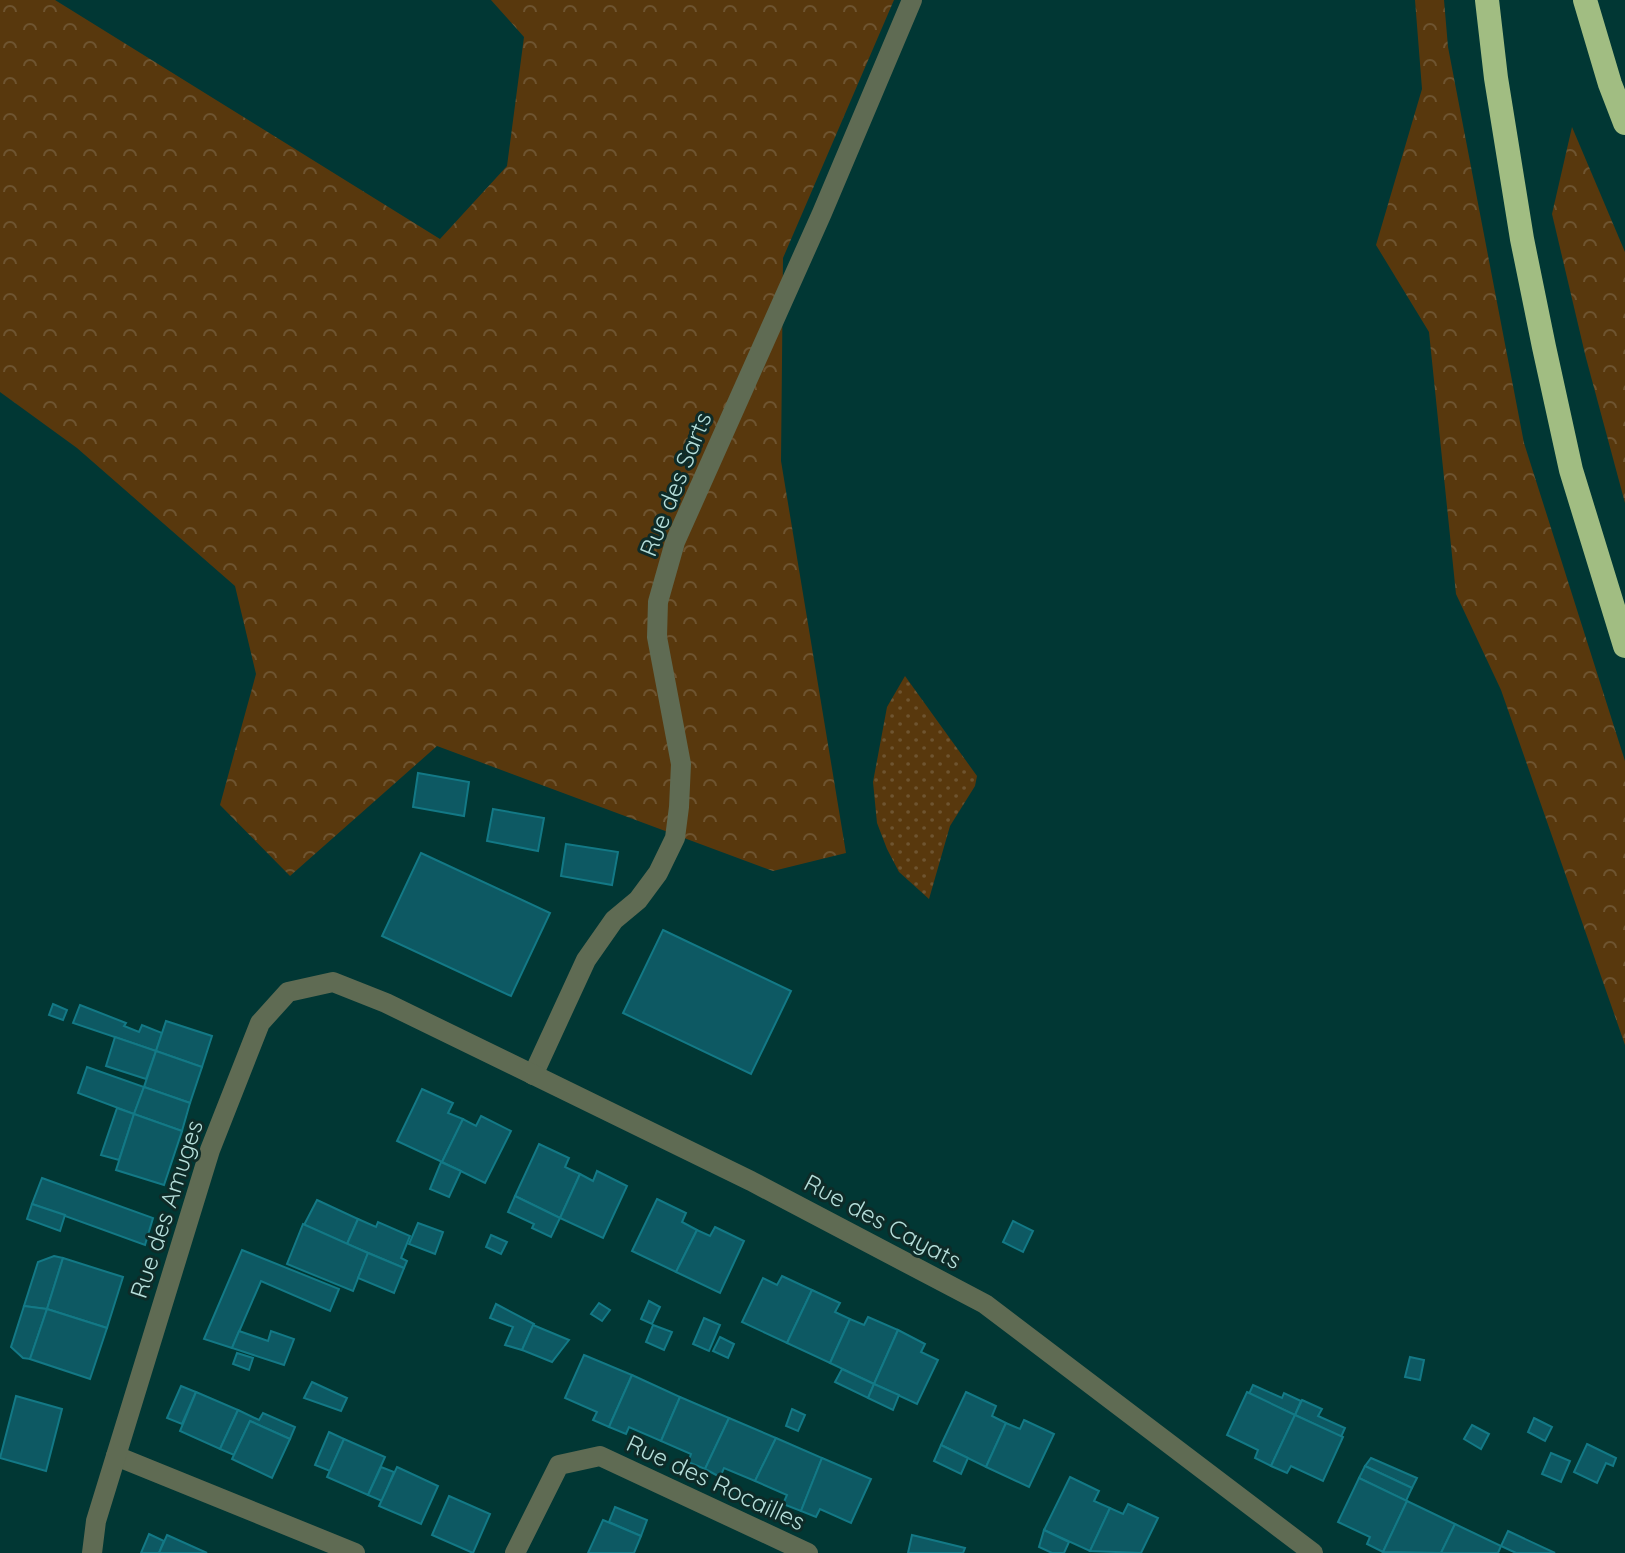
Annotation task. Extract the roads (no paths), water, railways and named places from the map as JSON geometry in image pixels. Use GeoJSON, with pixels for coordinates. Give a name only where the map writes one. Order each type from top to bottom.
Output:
{"type":"FeatureCollection","features":[{"type":"Feature","properties":{"kind":"highway"},"geometry":{"type":"LineString","coordinates":[[1487,0],[1522,239],[1544,347],[1571,470],[1625,646]]}},
{"type":"Feature","properties":{"kind":"highway"},"geometry":{"type":"LineString","coordinates":[[1585,0],[1625,123]]}},
{"type":"Feature","properties":{"kind":"street","name":"Rue des Sarts"},"geometry":{"type":"LineString","coordinates":[[533,1075],[586,960],[614,920],[645,891],[658,873],[675,838],[681,764],[657,637],[658,602],[666,572],[675,542],[822,213],[912,0]]}},
{"type":"Feature","properties":{"kind":"street","name":"Rue des Amuges"},"geometry":{"type":"LineString","coordinates":[[92,1553],[96,1521],[210,1150],[260,1023],[288,992],[333,982],[386,1003]]}},
{"type":"Feature","properties":{"kind":"street","name":"Rue des Cayats"},"geometry":{"type":"LineString","coordinates":[[386,1003],[751,1181],[985,1304],[1313,1553]]}},
{"type":"Feature","properties":{"kind":"street"},"geometry":{"type":"LineString","coordinates":[[116,1456],[355,1553]]}},
{"type":"Feature","properties":{"kind":"street","name":"Rue des Rocailles"},"geometry":{"type":"LineString","coordinates":[[515,1553],[559,1465],[600,1456],[808,1553]]}}]}
